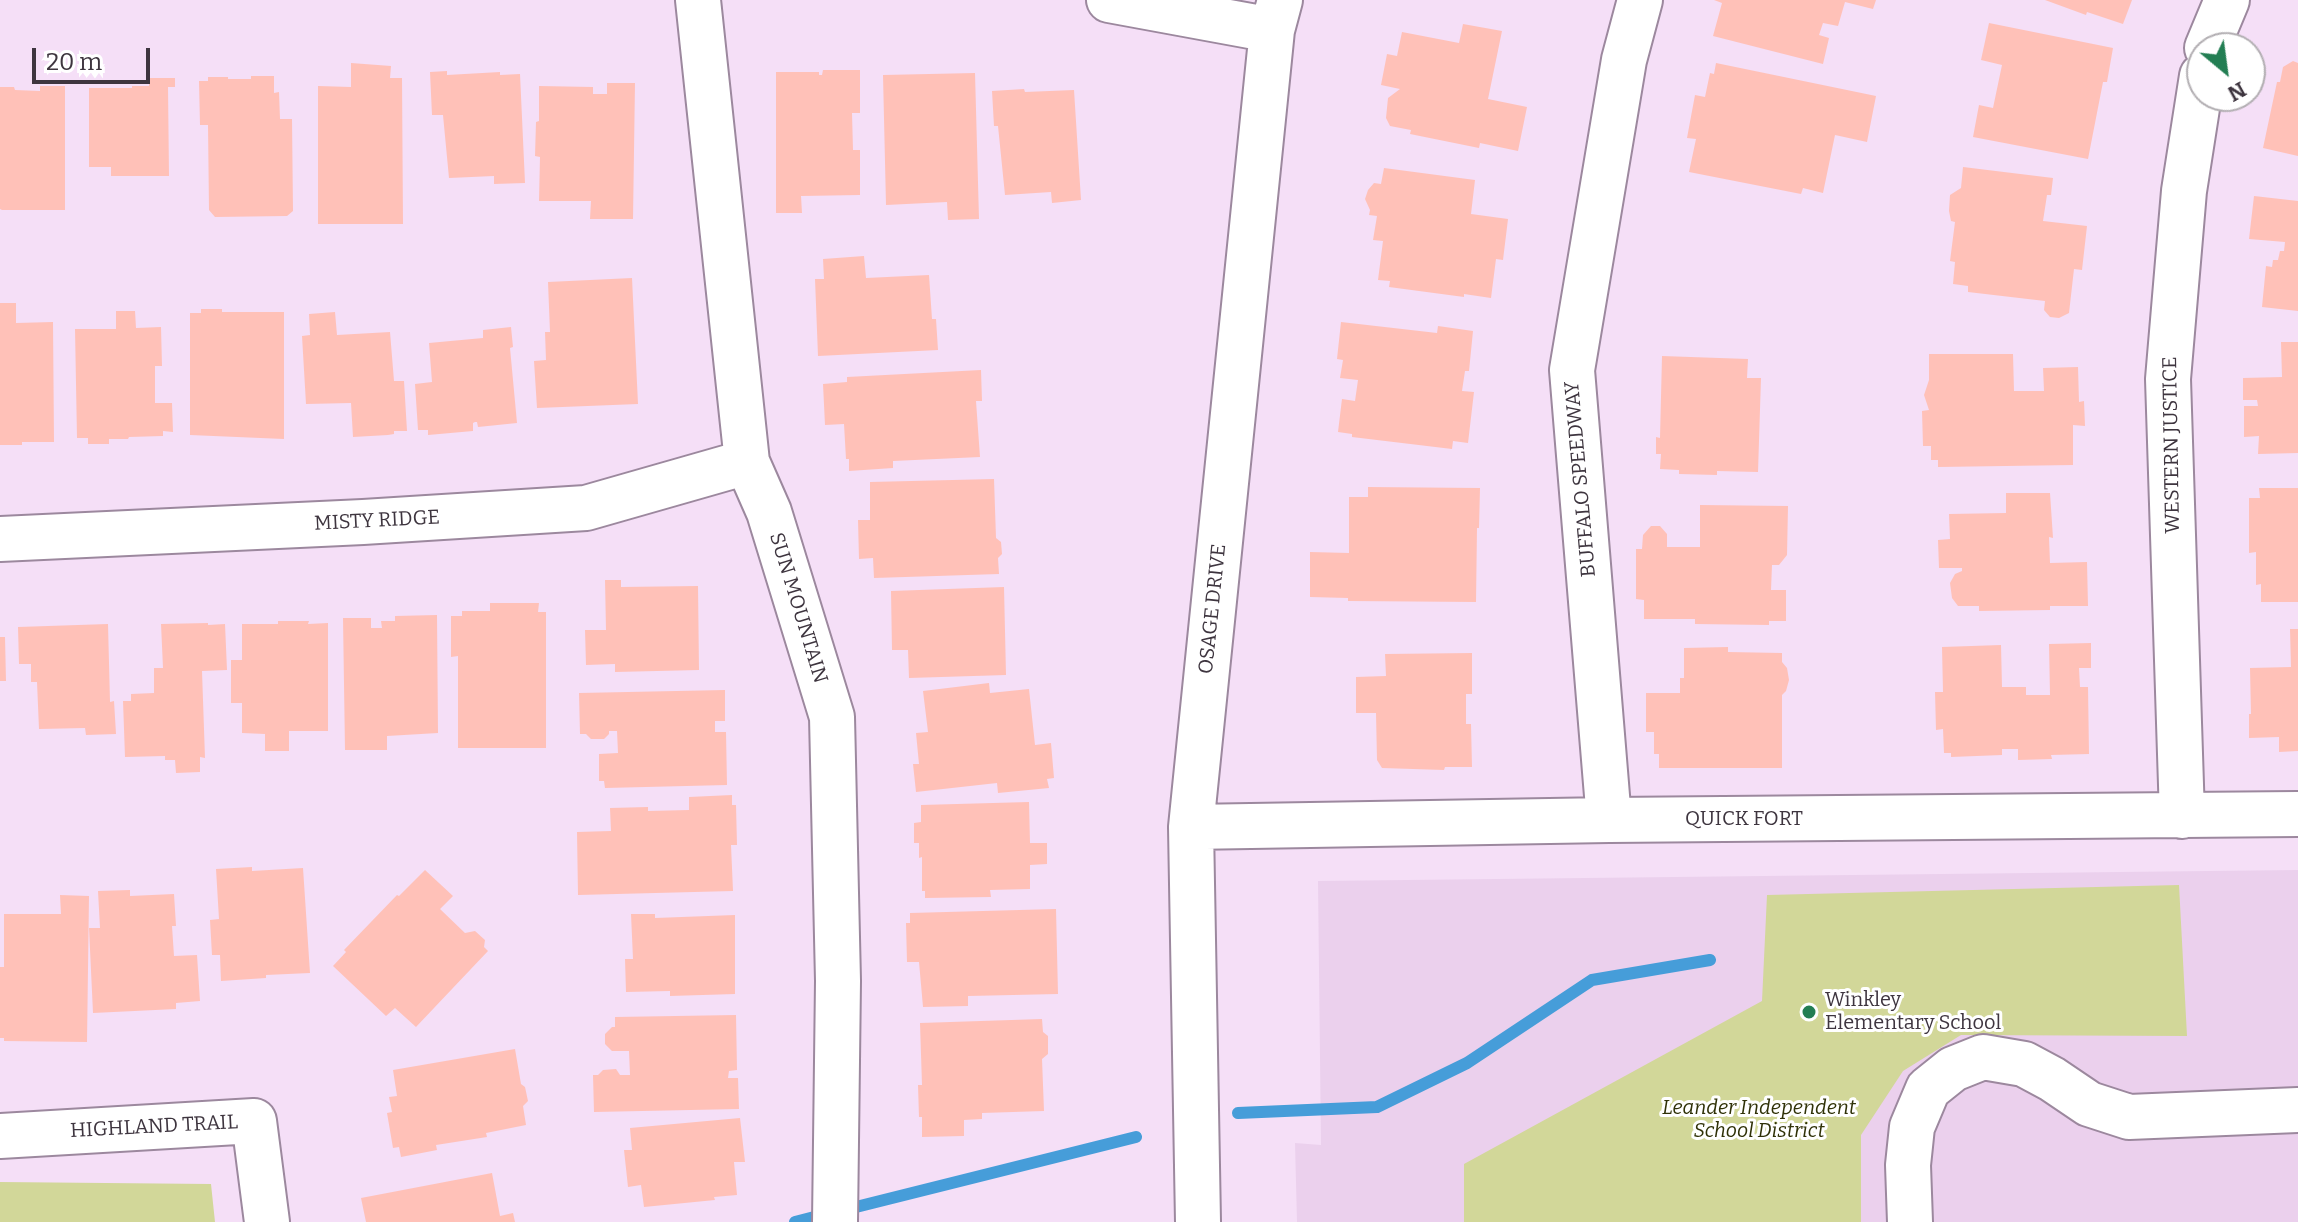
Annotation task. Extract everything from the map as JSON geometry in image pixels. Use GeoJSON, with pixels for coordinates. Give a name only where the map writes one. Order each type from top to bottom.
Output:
{"type":"FeatureCollection","features":[{"type":"Feature","properties":{"kind":"street","name":"SUN MOUNTAIN"},"geometry":{"type":"LineString","coordinates":[[698,0],[747,462],[769,512],[832,717],[838,981],[836,1204]]}},
{"type":"Feature","properties":{"kind":"street"},"geometry":{"type":"LineString","coordinates":[[1109,0],[1276,15]]}},
{"type":"Feature","properties":{"kind":"street","name":"BUFFALO SPEEDWAY"},"geometry":{"type":"LineString","coordinates":[[1609,820],[1572,370],[1624,60],[1640,0]]}},
{"type":"Feature","properties":{"kind":"street"},"geometry":{"type":"LineString","coordinates":[[2214,32],[2227,0]]}},
{"type":"Feature","properties":{"kind":"street","name":"OSAGE DRIVE"},"geometry":{"type":"LineString","coordinates":[[1198,1222],[1191,827],[1276,15]]}},
{"type":"Feature","properties":{"kind":"street","name":"WESTERN JUSTICE"},"geometry":{"type":"LineString","coordinates":[[2182,816],[2168,379],[2184,191],[2196,112]]}},
{"type":"Feature","properties":{"kind":"street","name":"MISTY RIDGE"},"geometry":{"type":"LineString","coordinates":[[0,539],[586,508],[747,462]]}},
{"type":"Feature","properties":{"kind":"street","name":"QUICK FORT"},"geometry":{"type":"LineString","coordinates":[[1191,827],[2298,814]]}},
{"type":"Feature","properties":{"kind":"street"},"geometry":{"type":"LineString","coordinates":[[1910,1222],[1908,1165],[1912,1127],[1928,1089],[1953,1069],[1983,1057],[2024,1064],[2089,1104],[2129,1117],[2298,1110]]}},
{"type":"Feature","properties":{"kind":"street","name":"HIGHLAND TRAIL"},"geometry":{"type":"LineString","coordinates":[[0,1136],[254,1121],[267,1222]]}},
{"type":"Feature","properties":{"kind":"shaded area","name":"Winkley Elementary School"},"geometry":{"type":"Polygon","coordinates":[[[2298,870],[2298,1222],[1297,1222],[1295,1143],[1321,1145],[1318,881],[2298,870]]]}},
{"type":"Feature","properties":{"kind":"green space","name":"Leander Independent School District"},"geometry":{"type":"Polygon","coordinates":[[[2179,885],[2187,1036],[1961,1035],[1903,1071],[1861,1135],[1861,1222],[1464,1222],[1464,1164],[1762,1001],[1767,895],[2179,885]]]}},
{"type":"Feature","properties":{"kind":"green space"},"geometry":{"type":"Polygon","coordinates":[[[0,1182],[211,1184],[215,1222],[0,1222],[0,1182]]]}},
{"type":"Feature","properties":{"kind":"building"},"geometry":{"type":"Polygon","coordinates":[[[1714,0],[1876,0],[1873,9],[1845,2],[1838,26],[1823,23],[1819,35],[1829,38],[1823,64],[1713,36],[1722,3],[1714,0]]]}},
{"type":"Feature","properties":{"kind":"building"},"geometry":{"type":"Polygon","coordinates":[[[2045,0],[2132,0],[2123,24],[2045,0]]]}},
{"type":"Feature","properties":{"kind":"building"},"geometry":{"type":"Polygon","coordinates":[[[1989,23],[2113,48],[2088,159],[1973,137],[1979,105],[1993,108],[2002,65],[1981,60],[1989,23]]]}},
{"type":"Feature","properties":{"kind":"building"},"geometry":{"type":"Polygon","coordinates":[[[1463,24],[1502,31],[1488,99],[1527,107],[1518,151],[1480,143],[1479,148],[1410,134],[1411,130],[1390,126],[1386,118],[1388,98],[1400,89],[1381,85],[1387,54],[1397,56],[1402,32],[1459,43],[1463,24]]]}},
{"type":"Feature","properties":{"kind":"building"},"geometry":{"type":"Polygon","coordinates":[[[2293,61],[2298,63],[2298,156],[2263,148],[2277,82],[2280,82],[2283,67],[2293,61]]]}},
{"type":"Feature","properties":{"kind":"building"},"geometry":{"type":"Polygon","coordinates":[[[351,63],[391,66],[390,78],[402,78],[403,224],[318,224],[318,86],[351,87],[351,63]]]}},
{"type":"Feature","properties":{"kind":"building"},"geometry":{"type":"Polygon","coordinates":[[[1716,63],[1876,96],[1867,142],[1835,135],[1823,193],[1803,188],[1801,194],[1689,172],[1696,139],[1687,138],[1695,95],[1705,97],[1710,73],[1714,74],[1716,63]]]}},
{"type":"Feature","properties":{"kind":"building"},"geometry":{"type":"Polygon","coordinates":[[[823,70],[860,70],[860,113],[852,113],[853,150],[860,150],[860,195],[801,196],[802,213],[776,213],[776,72],[819,72],[822,75],[823,70]]]}},
{"type":"Feature","properties":{"kind":"building"},"geometry":{"type":"Polygon","coordinates":[[[447,71],[447,75],[520,74],[525,183],[494,184],[494,176],[449,178],[443,115],[432,115],[430,72],[447,71]]]}},
{"type":"Feature","properties":{"kind":"building"},"geometry":{"type":"Polygon","coordinates":[[[975,73],[979,219],[948,220],[947,202],[886,205],[883,75],[975,73]]]}},
{"type":"Feature","properties":{"kind":"building"},"geometry":{"type":"Polygon","coordinates":[[[251,76],[274,76],[274,93],[279,92],[280,119],[292,119],[293,211],[287,216],[215,217],[209,210],[208,125],[200,125],[199,81],[208,81],[208,77],[251,79],[251,76]]]}},
{"type":"Feature","properties":{"kind":"building"},"geometry":{"type":"Polygon","coordinates":[[[149,78],[175,78],[175,87],[168,87],[169,176],[111,176],[111,167],[89,167],[89,88],[149,86],[149,78]]]}},
{"type":"Feature","properties":{"kind":"building"},"geometry":{"type":"Polygon","coordinates":[[[607,83],[635,83],[633,219],[590,219],[591,201],[539,201],[540,157],[535,156],[539,86],[593,87],[593,94],[607,94],[607,83]]]}},
{"type":"Feature","properties":{"kind":"building"},"geometry":{"type":"Polygon","coordinates":[[[40,86],[65,86],[65,210],[2,210],[0,87],[40,91],[40,86]]]}},
{"type":"Feature","properties":{"kind":"building"},"geometry":{"type":"Polygon","coordinates":[[[1024,89],[1025,92],[1074,90],[1081,200],[1052,203],[1051,192],[1005,195],[992,91],[1024,89]]]}},
{"type":"Feature","properties":{"kind":"building"},"geometry":{"type":"Polygon","coordinates":[[[1963,167],[2053,178],[2043,221],[2087,226],[2082,270],[2074,269],[2069,313],[2059,318],[2050,317],[2044,310],[2045,301],[1968,292],[1968,286],[1953,284],[1955,262],[1950,261],[1955,222],[1951,221],[1949,211],[1950,195],[1961,188],[1963,167]]]}},
{"type":"Feature","properties":{"kind":"building"},"geometry":{"type":"Polygon","coordinates":[[[1384,168],[1475,180],[1471,214],[1508,219],[1503,260],[1496,259],[1491,298],[1389,287],[1390,281],[1378,280],[1383,241],[1373,240],[1377,216],[1369,215],[1365,199],[1374,183],[1381,184],[1384,168]]]}},
{"type":"Feature","properties":{"kind":"building"},"geometry":{"type":"Polygon","coordinates":[[[2254,196],[2298,201],[2298,311],[2262,307],[2266,266],[2272,267],[2273,260],[2278,260],[2285,242],[2249,239],[2254,196]]]}},
{"type":"Feature","properties":{"kind":"building"},"geometry":{"type":"Polygon","coordinates":[[[864,256],[866,278],[929,275],[938,350],[818,356],[815,279],[824,279],[823,259],[864,256]]]}},
{"type":"Feature","properties":{"kind":"building"},"geometry":{"type":"Polygon","coordinates":[[[632,278],[638,404],[537,408],[534,361],[546,360],[545,332],[550,332],[548,282],[632,278]]]}},
{"type":"Feature","properties":{"kind":"building"},"geometry":{"type":"Polygon","coordinates":[[[0,303],[16,303],[16,323],[53,322],[54,442],[0,445],[0,303]]]}},
{"type":"Feature","properties":{"kind":"building"},"geometry":{"type":"Polygon","coordinates":[[[201,309],[284,312],[284,439],[190,435],[190,313],[201,313],[201,309]]]}},
{"type":"Feature","properties":{"kind":"building"},"geometry":{"type":"Polygon","coordinates":[[[116,311],[135,311],[136,328],[161,327],[162,366],[155,366],[155,403],[172,403],[173,432],[163,431],[163,436],[109,439],[109,444],[88,444],[88,438],[77,438],[75,329],[116,329],[116,311]]]}},
{"type":"Feature","properties":{"kind":"building"},"geometry":{"type":"Polygon","coordinates":[[[335,312],[337,335],[390,332],[394,381],[404,381],[407,431],[353,437],[351,403],[306,404],[302,336],[310,335],[309,314],[335,312]]]}},
{"type":"Feature","properties":{"kind":"building"},"geometry":{"type":"Polygon","coordinates":[[[1341,322],[1437,333],[1438,326],[1473,331],[1469,371],[1465,371],[1462,391],[1474,392],[1468,443],[1453,441],[1452,449],[1352,437],[1352,434],[1338,432],[1342,399],[1355,401],[1358,380],[1340,378],[1343,360],[1337,359],[1341,322]]]}},
{"type":"Feature","properties":{"kind":"building"},"geometry":{"type":"Polygon","coordinates":[[[511,327],[517,423],[478,427],[475,422],[473,431],[428,435],[428,430],[418,430],[415,384],[432,382],[429,343],[483,338],[483,330],[511,327]]]}},
{"type":"Feature","properties":{"kind":"building"},"geometry":{"type":"Polygon","coordinates":[[[2281,342],[2298,342],[2298,453],[2258,454],[2259,436],[2244,437],[2244,406],[2258,406],[2257,400],[2243,400],[2243,378],[2282,377],[2281,342]]]}},
{"type":"Feature","properties":{"kind":"building"},"geometry":{"type":"Polygon","coordinates":[[[1929,354],[2013,354],[2014,391],[2044,391],[2043,368],[2078,367],[2079,402],[2084,401],[2085,426],[2073,425],[2073,465],[1938,467],[1938,460],[1931,460],[1931,446],[1923,446],[1922,411],[1929,410],[1924,395],[1929,380],[1929,354]]]}},
{"type":"Feature","properties":{"kind":"building"},"geometry":{"type":"Polygon","coordinates":[[[1662,356],[1748,359],[1747,378],[1761,378],[1758,472],[1679,474],[1679,470],[1660,469],[1661,454],[1656,454],[1656,437],[1660,438],[1662,356]]]}},
{"type":"Feature","properties":{"kind":"building"},"geometry":{"type":"Polygon","coordinates":[[[981,370],[982,401],[976,401],[980,457],[893,461],[893,468],[849,471],[844,424],[825,425],[823,384],[847,382],[847,377],[981,370]]]}},
{"type":"Feature","properties":{"kind":"building"},"geometry":{"type":"Polygon","coordinates":[[[994,479],[996,538],[1001,542],[1002,554],[998,558],[999,574],[874,578],[873,558],[859,559],[858,520],[870,520],[870,482],[994,479]]]}},
{"type":"Feature","properties":{"kind":"building"},"geometry":{"type":"Polygon","coordinates":[[[1368,487],[1480,488],[1476,602],[1348,601],[1348,598],[1310,597],[1310,552],[1349,553],[1349,497],[1368,497],[1368,487]]]}},
{"type":"Feature","properties":{"kind":"building"},"geometry":{"type":"Polygon","coordinates":[[[2259,488],[2298,488],[2298,602],[2261,602],[2261,584],[2256,585],[2256,552],[2249,553],[2249,498],[2260,498],[2259,488]]]}},
{"type":"Feature","properties":{"kind":"building"},"geometry":{"type":"Polygon","coordinates":[[[2006,493],[2050,493],[2053,538],[2049,537],[2050,563],[2087,562],[2088,606],[1979,611],[1979,606],[1958,606],[1952,598],[1950,583],[1962,568],[1939,568],[1938,540],[1950,539],[1949,514],[2006,513],[2006,493]]]}},
{"type":"Feature","properties":{"kind":"building"},"geometry":{"type":"Polygon","coordinates":[[[1700,505],[1788,506],[1787,555],[1779,565],[1772,565],[1771,590],[1786,590],[1786,621],[1769,621],[1769,625],[1695,624],[1695,619],[1644,619],[1644,600],[1636,599],[1636,549],[1642,549],[1643,535],[1651,526],[1660,526],[1667,534],[1667,547],[1700,547],[1700,505]]]}},
{"type":"Feature","properties":{"kind":"building"},"geometry":{"type":"Polygon","coordinates":[[[605,580],[621,580],[621,587],[698,586],[699,670],[615,672],[615,664],[586,665],[585,630],[606,630],[605,580]]]}},
{"type":"Feature","properties":{"kind":"building"},"geometry":{"type":"Polygon","coordinates":[[[1004,587],[1006,675],[909,678],[908,650],[892,650],[891,591],[1004,587]]]}},
{"type":"Feature","properties":{"kind":"building"},"geometry":{"type":"Polygon","coordinates":[[[490,603],[539,603],[538,612],[546,612],[546,748],[458,748],[458,656],[451,657],[451,616],[462,616],[462,611],[490,611],[490,603]]]}},
{"type":"Feature","properties":{"kind":"building"},"geometry":{"type":"Polygon","coordinates":[[[437,615],[438,733],[387,736],[387,750],[345,750],[343,618],[371,618],[371,628],[382,628],[381,621],[395,621],[395,616],[437,615]]]}},
{"type":"Feature","properties":{"kind":"building"},"geometry":{"type":"Polygon","coordinates":[[[278,621],[328,623],[328,731],[289,731],[289,751],[265,751],[265,734],[242,733],[242,703],[231,703],[231,660],[242,660],[242,624],[278,624],[278,621]]]}},
{"type":"Feature","properties":{"kind":"building"},"geometry":{"type":"Polygon","coordinates":[[[108,624],[110,702],[114,701],[116,734],[86,735],[85,728],[39,729],[37,682],[31,682],[31,664],[19,664],[18,627],[108,624]]]}},
{"type":"Feature","properties":{"kind":"building"},"geometry":{"type":"Polygon","coordinates":[[[161,624],[225,624],[227,670],[202,671],[205,758],[200,757],[200,772],[176,773],[175,760],[165,760],[165,756],[125,757],[123,701],[131,701],[131,694],[154,693],[154,668],[163,668],[161,624]]]}},
{"type":"Feature","properties":{"kind":"building"},"geometry":{"type":"Polygon","coordinates":[[[2290,629],[2298,629],[2298,751],[2279,752],[2279,737],[2249,738],[2250,668],[2291,667],[2290,629]]]}},
{"type":"Feature","properties":{"kind":"building"},"geometry":{"type":"Polygon","coordinates":[[[0,637],[5,637],[6,681],[0,681],[0,637]]]}},
{"type":"Feature","properties":{"kind":"building"},"geometry":{"type":"Polygon","coordinates":[[[2091,643],[2091,668],[2079,668],[2080,687],[2088,687],[2089,754],[2018,760],[2018,749],[2002,749],[2002,755],[1951,757],[1951,753],[1944,753],[1943,729],[1936,730],[1935,692],[1943,692],[1942,647],[2001,645],[2002,687],[2026,687],[2026,695],[2050,695],[2049,644],[2091,643]]]}},
{"type":"Feature","properties":{"kind":"building"},"geometry":{"type":"Polygon","coordinates":[[[1728,647],[1728,652],[1782,653],[1789,680],[1782,695],[1782,768],[1659,768],[1659,754],[1654,754],[1654,732],[1646,732],[1646,693],[1680,693],[1680,678],[1684,678],[1684,648],[1728,647]]]}},
{"type":"Feature","properties":{"kind":"building"},"geometry":{"type":"Polygon","coordinates":[[[1472,653],[1472,694],[1466,694],[1466,724],[1471,724],[1472,767],[1445,767],[1444,770],[1382,768],[1377,760],[1376,713],[1356,713],[1356,677],[1386,676],[1385,654],[1472,653]]]}},
{"type":"Feature","properties":{"kind":"building"},"geometry":{"type":"Polygon","coordinates":[[[989,683],[990,693],[1029,689],[1035,745],[1051,743],[1054,778],[1047,779],[1049,788],[998,793],[997,783],[916,792],[913,764],[919,764],[916,733],[928,732],[923,691],[989,683]]]}},
{"type":"Feature","properties":{"kind":"building"},"geometry":{"type":"Polygon","coordinates":[[[725,690],[725,721],[715,721],[715,732],[726,732],[727,785],[605,788],[604,781],[599,781],[599,754],[618,753],[617,731],[609,731],[604,739],[591,739],[586,734],[580,734],[579,693],[725,690]]]}},
{"type":"Feature","properties":{"kind":"building"},"geometry":{"type":"Polygon","coordinates":[[[732,795],[732,805],[736,805],[737,845],[731,845],[733,891],[578,895],[577,832],[611,831],[610,808],[689,810],[689,797],[732,795]]]}},
{"type":"Feature","properties":{"kind":"building"},"geometry":{"type":"Polygon","coordinates":[[[1029,802],[1030,843],[1047,843],[1047,864],[1030,865],[1030,889],[990,890],[991,897],[925,898],[925,891],[922,891],[922,857],[919,858],[919,843],[914,843],[914,823],[921,822],[921,805],[1029,802]]]}},
{"type":"Feature","properties":{"kind":"building"},"geometry":{"type":"Polygon","coordinates":[[[252,867],[252,871],[303,868],[310,973],[221,981],[220,955],[212,955],[210,920],[219,919],[216,869],[252,867]]]}},
{"type":"Feature","properties":{"kind":"building"},"geometry":{"type":"Polygon","coordinates":[[[425,870],[453,896],[440,909],[465,933],[475,931],[485,940],[484,947],[488,951],[416,1027],[395,1008],[386,1016],[333,966],[346,952],[344,950],[425,870]]]}},
{"type":"Feature","properties":{"kind":"building"},"geometry":{"type":"Polygon","coordinates":[[[130,890],[130,896],[174,894],[174,956],[197,955],[200,1001],[176,1003],[176,1009],[93,1013],[89,928],[100,928],[98,891],[130,890]]]}},
{"type":"Feature","properties":{"kind":"building"},"geometry":{"type":"Polygon","coordinates":[[[60,895],[89,896],[87,1042],[4,1041],[0,1038],[0,967],[4,967],[4,914],[61,914],[60,895]]]}},
{"type":"Feature","properties":{"kind":"building"},"geometry":{"type":"Polygon","coordinates":[[[1056,909],[1058,994],[968,996],[968,1006],[923,1007],[919,962],[907,962],[906,923],[910,923],[910,913],[1056,909]]]}},
{"type":"Feature","properties":{"kind":"building"},"geometry":{"type":"Polygon","coordinates":[[[631,914],[655,914],[655,918],[735,915],[735,994],[670,996],[670,991],[626,992],[625,959],[633,959],[631,914]]]}},
{"type":"Feature","properties":{"kind":"building"},"geometry":{"type":"Polygon","coordinates":[[[736,1015],[737,1070],[729,1071],[728,1078],[738,1078],[739,1109],[594,1112],[593,1075],[616,1069],[620,1075],[630,1075],[629,1051],[612,1051],[605,1044],[605,1034],[615,1027],[615,1017],[736,1015]]]}},
{"type":"Feature","properties":{"kind":"building"},"geometry":{"type":"Polygon","coordinates":[[[1042,1019],[1043,1032],[1048,1036],[1048,1054],[1042,1059],[1044,1111],[982,1113],[982,1119],[964,1120],[964,1136],[922,1137],[918,1085],[922,1085],[920,1023],[1042,1019]]]}},
{"type":"Feature","properties":{"kind":"building"},"geometry":{"type":"Polygon","coordinates":[[[515,1049],[521,1084],[525,1087],[528,1101],[523,1106],[526,1125],[486,1133],[487,1137],[436,1145],[437,1150],[401,1157],[399,1147],[393,1148],[387,1113],[392,1112],[389,1097],[397,1096],[393,1070],[515,1049]]]}},
{"type":"Feature","properties":{"kind":"building"},"geometry":{"type":"Polygon","coordinates":[[[740,1118],[745,1162],[734,1162],[737,1195],[644,1207],[641,1185],[628,1187],[624,1150],[632,1150],[630,1128],[740,1118]]]}},
{"type":"Feature","properties":{"kind":"building"},"geometry":{"type":"Polygon","coordinates":[[[492,1173],[500,1216],[513,1213],[515,1222],[366,1222],[361,1198],[492,1173]]]}},
{"type":"Feature","properties":{"kind":"waterway"},"geometry":{"type":"LineString","coordinates":[[1238,1113],[1377,1107],[1467,1063],[1592,980],[1710,960]]}},
{"type":"Feature","properties":{"kind":"waterway"},"geometry":{"type":"LineString","coordinates":[[844,1210],[1136,1137]]}},
{"type":"Feature","properties":{"kind":"waterway"},"geometry":{"type":"LineString","coordinates":[[795,1222],[826,1214]]}},
{"type":"Feature","properties":{"kind":"place","name":"Winkley Elementary School"},"geometry":{"type":"Point","coordinates":[1809,1012]}}]}
